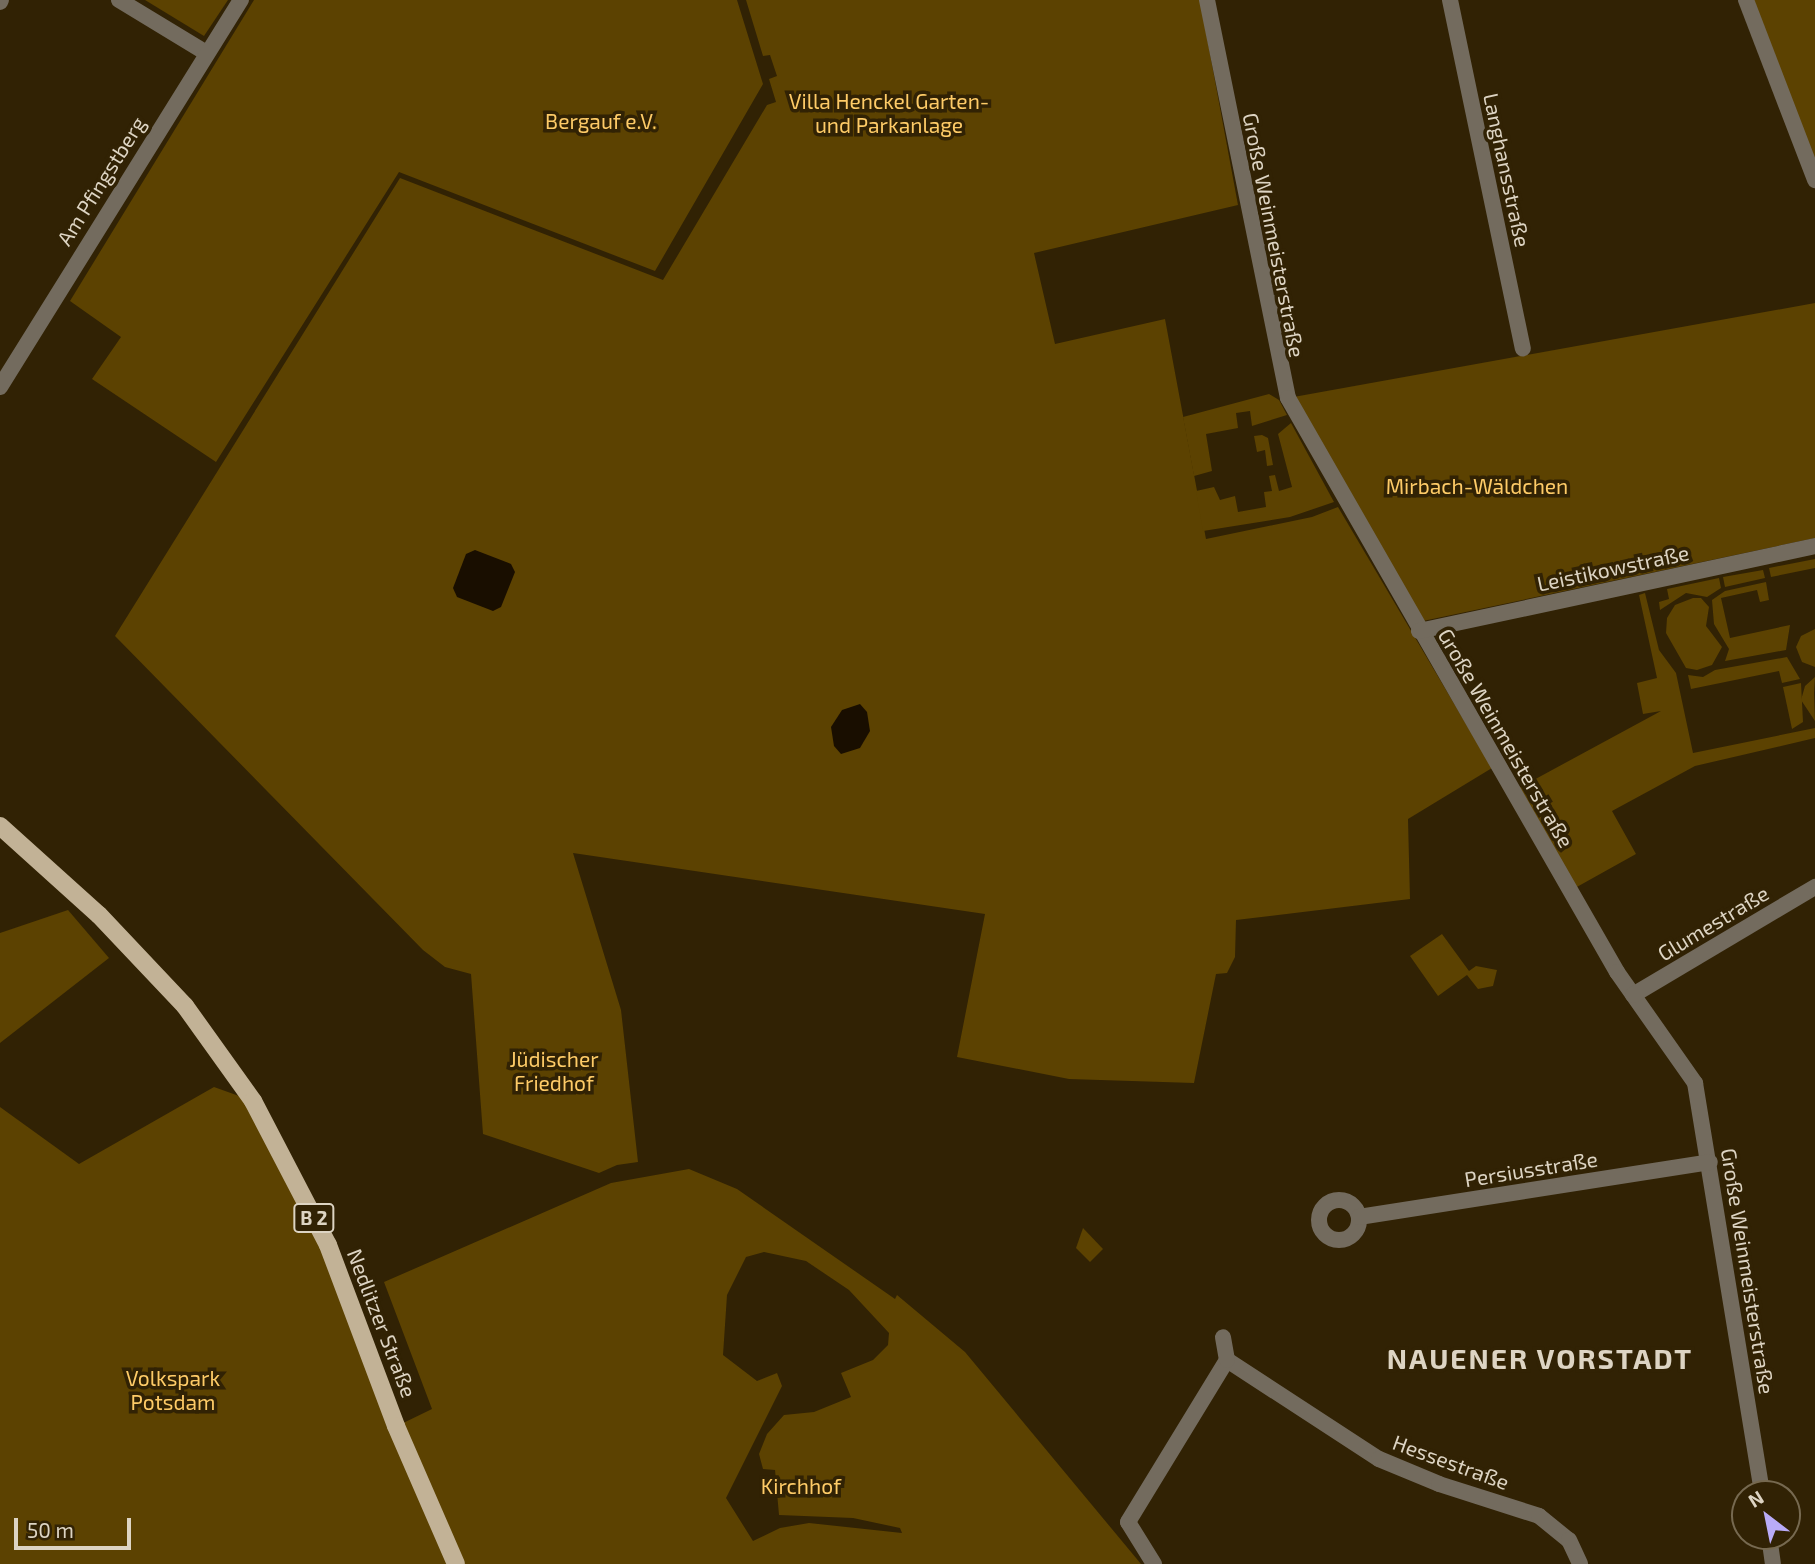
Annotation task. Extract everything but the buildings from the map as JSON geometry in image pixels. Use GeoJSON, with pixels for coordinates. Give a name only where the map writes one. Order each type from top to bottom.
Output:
{"type":"FeatureCollection","features":[{"type":"Feature","properties":{"kind":"main road","name":"Nedlitzer Straße"},"geometry":{"type":"LineString","coordinates":[[0,826],[99,915],[185,1006],[253,1101],[337,1265],[401,1437],[456,1564]]}},
{"type":"Feature","properties":{"kind":"street"},"geometry":{"type":"LineString","coordinates":[[119,0],[205,52]]}},
{"type":"Feature","properties":{"kind":"street","name":"Am Pfingstberg"},"geometry":{"type":"LineString","coordinates":[[0,387],[205,52],[241,0]]}},
{"type":"Feature","properties":{"kind":"street","name":"Große Weinmeisterstraße"},"geometry":{"type":"LineString","coordinates":[[1208,0],[1283,388],[1419,631],[1633,995],[1695,1083],[1760,1480]]}},
{"type":"Feature","properties":{"kind":"street","name":"Langhansstraße"},"geometry":{"type":"LineString","coordinates":[[1450,0],[1523,348]]}},
{"type":"Feature","properties":{"kind":"street"},"geometry":{"type":"LineString","coordinates":[[1746,0],[1815,180]]}},
{"type":"Feature","properties":{"kind":"street","name":"Leistikowstraße"},"geometry":{"type":"LineString","coordinates":[[1419,631],[1815,546]]}},
{"type":"Feature","properties":{"kind":"street","name":"Glumestraße"},"geometry":{"type":"LineString","coordinates":[[1633,995],[1815,887]]}},
{"type":"Feature","properties":{"kind":"street","name":"Persiusstraße"},"geometry":{"type":"LineString","coordinates":[[1359,1217],[1710,1162]]}},
{"type":"Feature","properties":{"kind":"street"},"geometry":{"type":"LineString","coordinates":[[1154,1564],[1128,1522],[1227,1360],[1223,1337]]}},
{"type":"Feature","properties":{"kind":"street","name":"Hessestraße"},"geometry":{"type":"LineString","coordinates":[[1227,1360],[1379,1459],[1438,1484],[1539,1516],[1569,1540],[1580,1564]]}},
{"type":"Feature","properties":{"kind":"green space"},"geometry":{"type":"Polygon","coordinates":[[[145,0],[228,0],[204,36],[145,0]]]}},
{"type":"Feature","properties":{"kind":"green space","name":"Bergauf e.V."},"geometry":{"type":"Polygon","coordinates":[[[254,0],[737,0],[763,84],[655,271],[399,172],[216,462],[92,379],[121,337],[70,301],[254,0]]]}},
{"type":"Feature","properties":{"kind":"green space"},"geometry":{"type":"Polygon","coordinates":[[[746,0],[1200,0],[1238,205],[1034,253],[1055,344],[1165,319],[1206,539],[1312,517],[1338,507],[1492,768],[1408,819],[1410,899],[1236,920],[1235,957],[1227,973],[1216,974],[1194,1083],[1069,1079],[957,1057],[985,914],[573,853],[621,1010],[638,1162],[617,1165],[599,1173],[483,1134],[471,974],[445,967],[423,950],[115,636],[400,178],[663,280],[767,105],[776,102],[769,79],[777,76],[770,55],[763,56],[746,0]]]}},
{"type":"Feature","properties":{"kind":"green space"},"geometry":{"type":"Polygon","coordinates":[[[1753,0],[1815,0],[1815,159],[1753,0]]]}},
{"type":"Feature","properties":{"kind":"green space","name":"Mirbach-Wäldchen"},"geometry":{"type":"Polygon","coordinates":[[[1815,303],[1815,538],[1423,621],[1288,398],[1815,303]]]}},
{"type":"Feature","properties":{"kind":"green space"},"geometry":{"type":"Polygon","coordinates":[[[1269,394],[1279,400],[1287,415],[1252,426],[1250,411],[1236,413],[1238,428],[1206,434],[1212,471],[1194,476],[1183,417],[1269,394]]]}},
{"type":"Feature","properties":{"kind":"green space"},"geometry":{"type":"Polygon","coordinates":[[[1291,423],[1334,502],[1290,517],[1203,531],[1196,491],[1214,487],[1220,500],[1235,496],[1238,512],[1266,507],[1264,492],[1272,491],[1269,476],[1275,475],[1279,491],[1292,487],[1278,434],[1291,423]]]}},
{"type":"Feature","properties":{"kind":"green space"},"geometry":{"type":"Polygon","coordinates":[[[1262,435],[1268,438],[1273,465],[1267,466],[1265,450],[1257,452],[1254,436],[1262,435]]]}},
{"type":"Feature","properties":{"kind":"green space"},"geometry":{"type":"Polygon","coordinates":[[[1815,559],[1815,568],[1771,577],[1769,568],[1815,559]]]}},
{"type":"Feature","properties":{"kind":"green space"},"geometry":{"type":"Polygon","coordinates":[[[1763,570],[1765,578],[1725,587],[1723,577],[1763,570]]]}},
{"type":"Feature","properties":{"kind":"green space"},"geometry":{"type":"Polygon","coordinates":[[[1719,578],[1721,588],[1707,597],[1686,593],[1660,610],[1659,602],[1669,599],[1667,589],[1719,578]]]}},
{"type":"Feature","properties":{"kind":"green space"},"geometry":{"type":"Polygon","coordinates":[[[1766,582],[1769,600],[1760,602],[1757,590],[1721,598],[1730,638],[1790,625],[1786,650],[1725,661],[1729,649],[1714,624],[1712,600],[1725,591],[1766,582]]]}},
{"type":"Feature","properties":{"kind":"green space"},"geometry":{"type":"Polygon","coordinates":[[[1645,593],[1659,650],[1676,673],[1693,753],[1815,728],[1815,738],[1695,766],[1612,811],[1636,854],[1575,888],[1517,789],[1661,711],[1643,714],[1637,683],[1657,678],[1639,595],[1645,593]]]}},
{"type":"Feature","properties":{"kind":"green space"},"geometry":{"type":"Polygon","coordinates":[[[1701,598],[1709,607],[1706,626],[1722,647],[1712,665],[1697,670],[1686,668],[1666,633],[1667,618],[1675,605],[1701,598]]]}},
{"type":"Feature","properties":{"kind":"green space"},"geometry":{"type":"Polygon","coordinates":[[[1815,629],[1815,667],[1802,662],[1796,647],[1801,636],[1815,629]]]}},
{"type":"Feature","properties":{"kind":"green space"},"geometry":{"type":"Polygon","coordinates":[[[1787,657],[1800,679],[1782,683],[1779,671],[1691,689],[1688,675],[1703,677],[1715,670],[1787,657]]]}},
{"type":"Feature","properties":{"kind":"green space"},"geometry":{"type":"Polygon","coordinates":[[[1815,677],[1815,721],[1801,700],[1805,686],[1815,677]]]}},
{"type":"Feature","properties":{"kind":"green space"},"geometry":{"type":"Polygon","coordinates":[[[1801,683],[1803,722],[1792,729],[1783,687],[1801,683]]]}},
{"type":"Feature","properties":{"kind":"green space"},"geometry":{"type":"Polygon","coordinates":[[[68,910],[109,958],[0,1043],[0,933],[68,910]]]}},
{"type":"Feature","properties":{"kind":"green space"},"geometry":{"type":"Polygon","coordinates":[[[1442,934],[1469,971],[1476,966],[1497,970],[1493,986],[1478,989],[1467,975],[1438,996],[1410,956],[1442,934]]]}},
{"type":"Feature","properties":{"kind":"green space"},"geometry":{"type":"Polygon","coordinates":[[[214,1087],[253,1101],[289,1168],[397,1426],[432,1409],[384,1282],[611,1183],[689,1169],[737,1189],[895,1299],[897,1295],[965,1352],[1141,1564],[0,1564],[0,1107],[79,1164],[214,1087]],[[764,1252],[746,1257],[727,1295],[723,1355],[757,1381],[777,1373],[782,1386],[726,1498],[753,1541],[780,1528],[809,1523],[902,1533],[900,1528],[853,1518],[779,1515],[775,1470],[763,1469],[759,1454],[767,1434],[784,1415],[814,1412],[851,1397],[841,1373],[873,1360],[888,1345],[889,1333],[849,1290],[806,1261],[764,1252]]]}},
{"type":"Feature","properties":{"kind":"green space"},"geometry":{"type":"Polygon","coordinates":[[[1083,1228],[1103,1249],[1090,1262],[1076,1248],[1083,1228]]]}},
{"type":"Feature","properties":{"kind":"shaded area"},"geometry":{"type":"Polygon","coordinates":[[[475,550],[511,564],[515,572],[501,607],[493,611],[457,597],[453,588],[466,554],[475,550]]]}},
{"type":"Feature","properties":{"kind":"shaded area"},"geometry":{"type":"Polygon","coordinates":[[[860,704],[867,712],[870,731],[860,748],[841,754],[834,746],[831,727],[842,710],[860,704]]]}},
{"type":"Feature","properties":{"kind":"district","name":"NAUENER VORSTADT"},"geometry":{"type":"Point","coordinates":[1540,1358]}},
{"type":"Feature","properties":{"kind":"park label","name":"Villa Henckel Garten- und Parkanlage"},"geometry":{"type":"Point","coordinates":[889,113]}},
{"type":"Feature","properties":{"kind":"park label","name":"Jüdischer Friedhof"},"geometry":{"type":"Point","coordinates":[554,1071]}},
{"type":"Feature","properties":{"kind":"park label","name":"Volkspark Potsdam"},"geometry":{"type":"Point","coordinates":[173,1390]}},
{"type":"Feature","properties":{"kind":"park label","name":"Kirchhof"},"geometry":{"type":"Point","coordinates":[801,1486]}}]}
